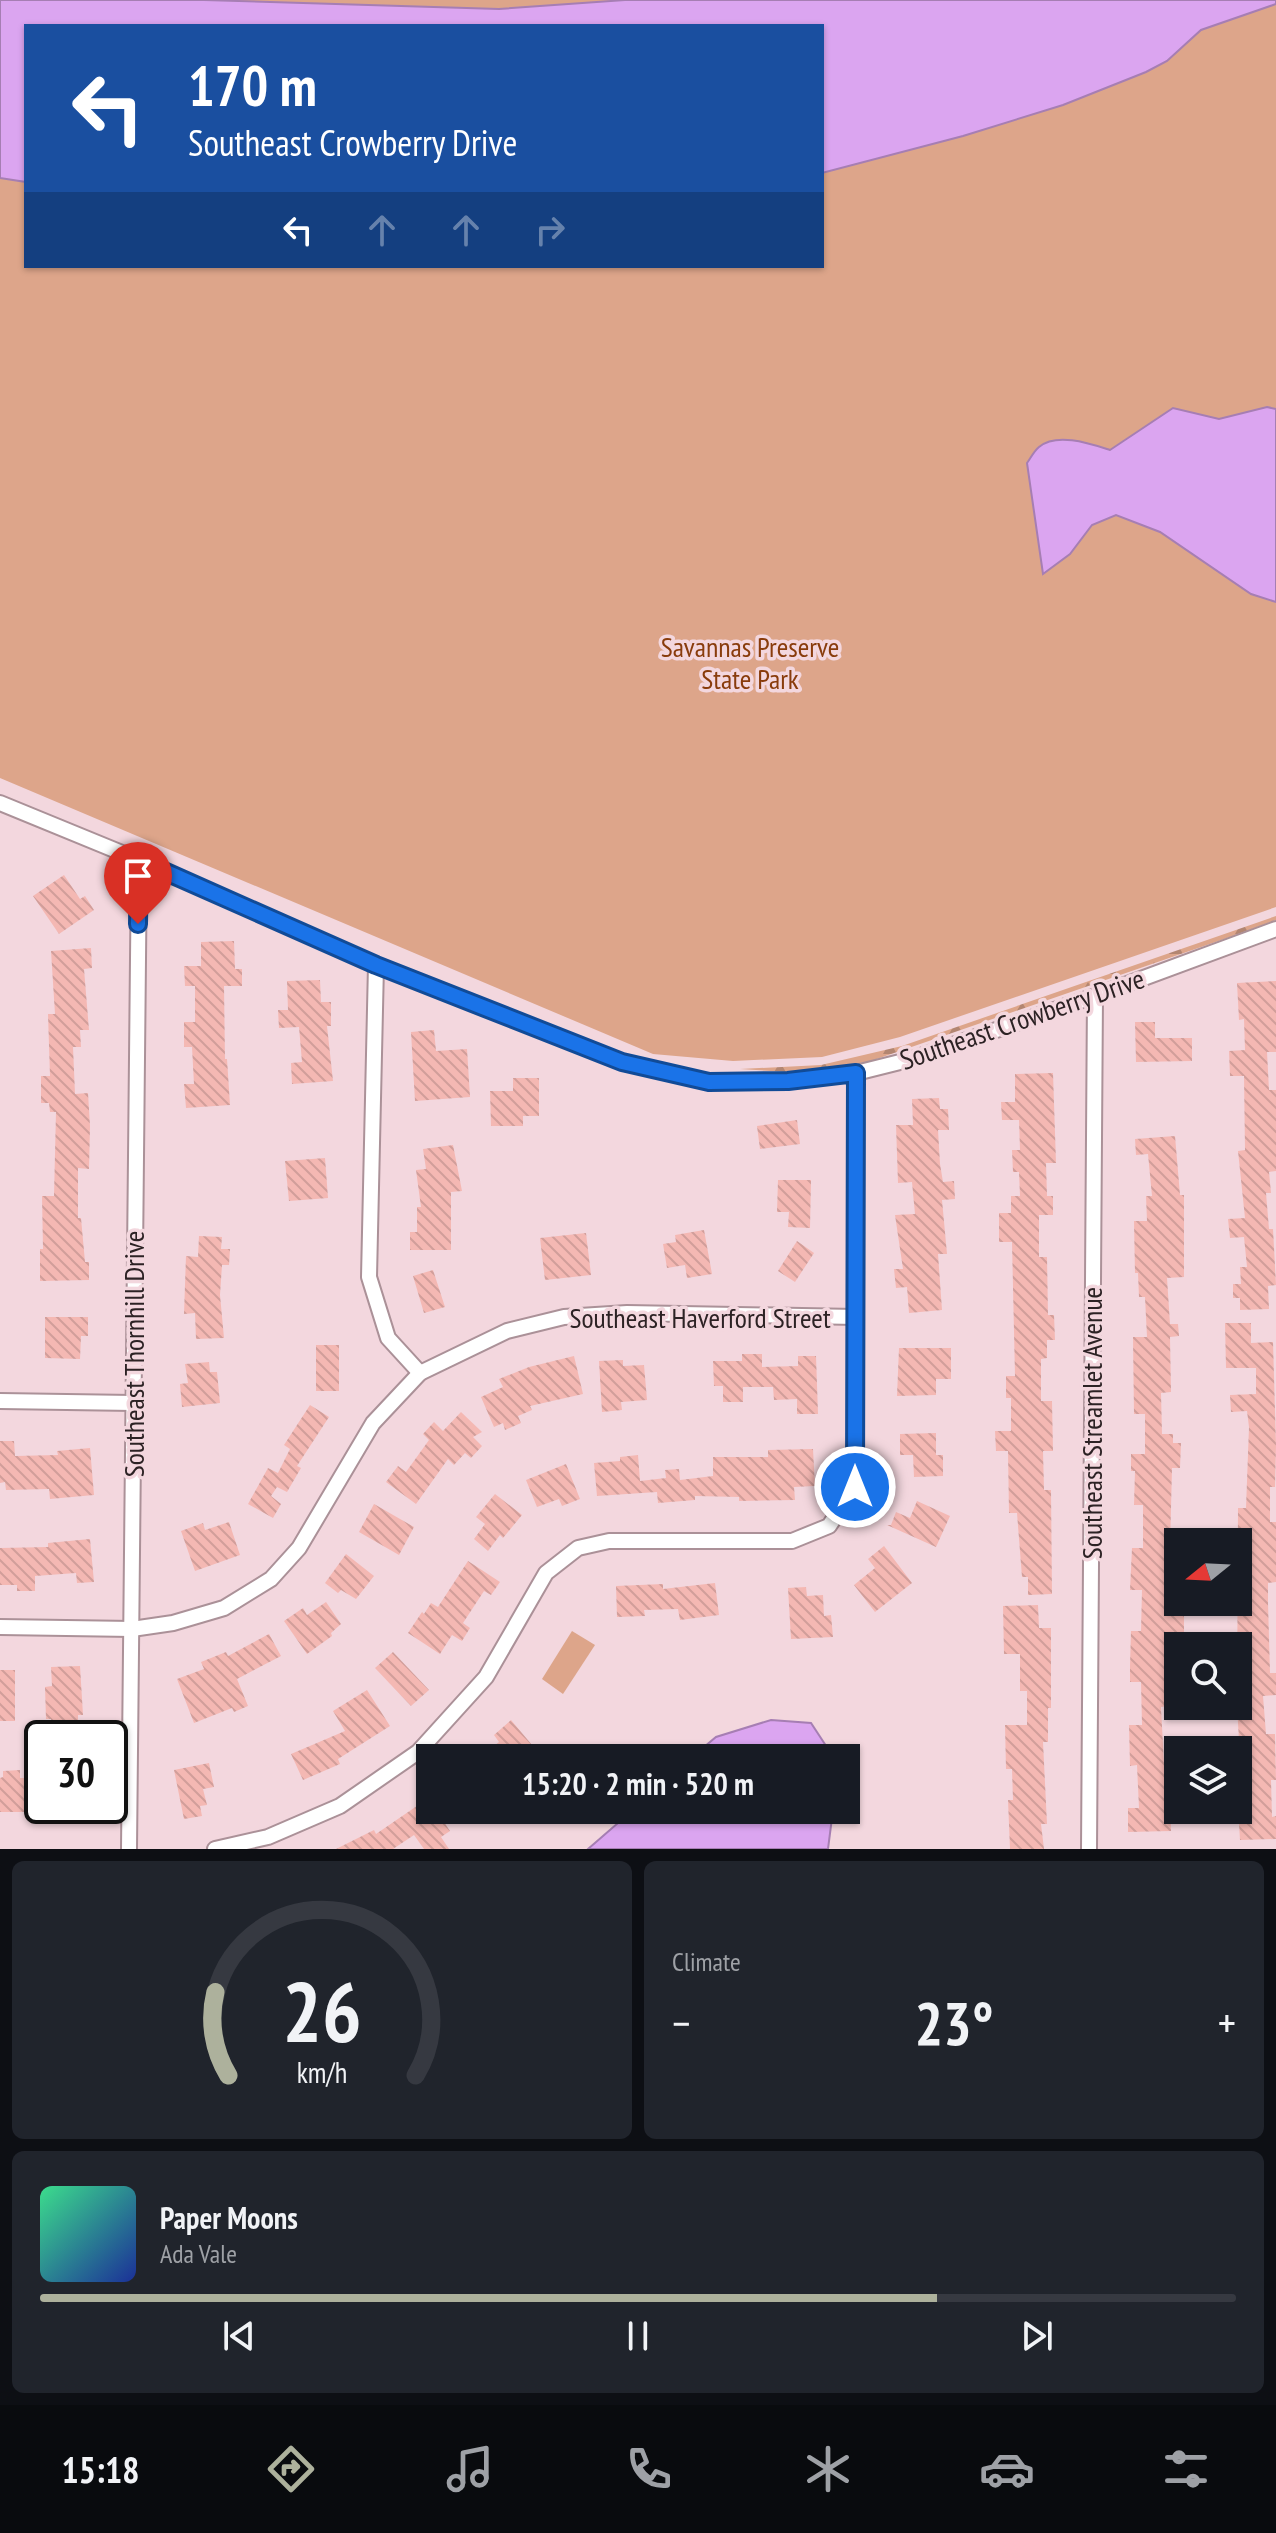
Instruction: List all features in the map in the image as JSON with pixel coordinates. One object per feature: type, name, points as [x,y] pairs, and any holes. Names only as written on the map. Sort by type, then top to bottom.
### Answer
[{"type":"street","name":"Southeast Crowberry Drive","points":[[0,803],[139,860],[376,965],[622,1062],[709,1082],[788,1081],[856,1073],[912,1059],[1276,929]]},
{"type":"street","name":"Southeast Thornhill Drive","points":[[129,1849],[139,860]]},
{"type":"street","points":[[376,965],[369,1277],[388,1338],[420,1373]]},
{"type":"street","name":"Southeast Streamlet Avenue","points":[[1089,1849],[1095,996]]},
{"type":"street","points":[[215,1849],[268,1837],[340,1806],[418,1752],[486,1677],[546,1573],[578,1548],[609,1541],[792,1541],[829,1526],[855,1487],[856,1073]]},
{"type":"street","name":"Southeast Haverford Street","points":[[0,1627],[132,1629],[173,1623],[224,1608],[271,1579],[299,1548],[373,1423],[420,1373],[507,1331],[564,1317],[627,1313],[856,1317]]},
{"type":"street","points":[[0,1401],[133,1403]]},
{"type":"green space","name":"Savannas Preserve State Park","points":[[0,0],[1276,0],[1276,907],[900,1037],[822,1057],[733,1061],[653,1054],[0,778]]},
{"type":"green space","points":[[1276,916],[1276,920],[1230,937],[868,1062],[788,1072],[740,1069],[821,1065],[902,1046]]},
{"type":"green space","points":[[572,1631],[595,1645],[563,1694],[542,1679]]},
{"type":"shaded area","points":[[0,0],[204,0],[499,9],[625,0],[1276,0],[1276,4],[1201,30],[1167,61],[1146,72],[1063,105],[963,136],[824,172],[824,24],[24,24],[24,182],[0,178]]},
{"type":"shaded area","points":[[1267,407],[1276,409],[1276,602],[1251,594],[1160,532],[1116,515],[1092,525],[1070,554],[1043,574],[1027,463],[1039,447],[1055,440],[1064,440],[1110,450],[1173,408],[1219,419]]},
{"type":"shaded area","points":[[771,1720],[811,1723],[825,1744],[708,1744],[716,1737]]},
{"type":"shaded area","points":[[617,1824],[831,1824],[828,1849],[588,1849]]},
{"type":"building","points":[[64,875],[80,899],[85,896],[94,910],[59,934],[33,896]]},
{"type":"building","points":[[234,941],[235,969],[242,969],[242,986],[224,986],[225,1059],[230,1105],[186,1108],[184,1084],[194,1084],[192,1047],[184,1047],[184,1022],[195,1022],[195,986],[185,986],[184,966],[201,966],[201,942]]},
{"type":"building","points":[[91,948],[92,968],[84,969],[89,1030],[80,1030],[81,1047],[73,1047],[75,1094],[88,1093],[89,1169],[78,1168],[78,1218],[81,1218],[85,1262],[89,1262],[89,1280],[40,1281],[42,1196],[54,1196],[56,1112],[50,1112],[49,1103],[41,1103],[41,1076],[50,1076],[48,1014],[55,1014],[51,951]]},
{"type":"building","points":[[320,980],[321,1002],[331,1002],[331,1026],[327,1026],[333,1081],[292,1084],[291,1063],[302,1062],[299,1027],[279,1028],[278,1010],[288,1010],[287,981]]},
{"type":"building","points":[[1276,981],[1276,1052],[1267,1052],[1269,1090],[1276,1090],[1276,1171],[1269,1172],[1271,1193],[1266,1193],[1269,1229],[1273,1229],[1276,1285],[1268,1286],[1269,1309],[1240,1310],[1240,1298],[1233,1298],[1233,1284],[1241,1284],[1240,1267],[1247,1267],[1244,1237],[1230,1238],[1228,1219],[1245,1218],[1238,1151],[1245,1150],[1244,1076],[1230,1076],[1229,1051],[1245,1050],[1244,1019],[1239,1020],[1237,983]]},
{"type":"building","points":[[1135,1022],[1155,1022],[1155,1038],[1192,1038],[1192,1061],[1136,1062]]},
{"type":"building","points":[[434,1030],[436,1051],[467,1049],[470,1097],[415,1101],[411,1032]]},
{"type":"building","points":[[1053,1073],[1056,1163],[1046,1163],[1047,1196],[1053,1196],[1053,1215],[1039,1215],[1039,1257],[1047,1257],[1048,1315],[1054,1315],[1055,1340],[1047,1340],[1047,1358],[1041,1359],[1041,1401],[1052,1401],[1053,1451],[1043,1451],[1044,1490],[1051,1490],[1052,1594],[1028,1595],[1028,1577],[1022,1577],[1017,1513],[1009,1513],[1008,1451],[996,1451],[995,1431],[1011,1431],[1011,1398],[1006,1398],[1006,1376],[1015,1376],[1012,1242],[999,1242],[999,1213],[1011,1213],[1011,1196],[1020,1196],[1019,1172],[1013,1172],[1012,1150],[1020,1150],[1019,1120],[1002,1120],[1001,1102],[1015,1102],[1015,1074]]},
{"type":"building","points":[[513,1078],[539,1078],[539,1116],[523,1116],[523,1126],[491,1126],[490,1091],[513,1091]]},
{"type":"building","points":[[939,1098],[940,1109],[948,1109],[949,1130],[938,1130],[940,1164],[943,1182],[954,1181],[955,1199],[942,1200],[947,1254],[938,1254],[942,1310],[909,1313],[907,1287],[896,1288],[894,1269],[903,1269],[895,1215],[915,1214],[912,1182],[898,1183],[896,1125],[913,1125],[912,1099]]},
{"type":"building","points":[[797,1120],[800,1144],[760,1149],[757,1126]]},
{"type":"building","points":[[1175,1136],[1180,1195],[1184,1195],[1184,1277],[1167,1278],[1170,1324],[1178,1324],[1179,1336],[1170,1337],[1171,1392],[1161,1393],[1162,1434],[1173,1434],[1173,1443],[1181,1443],[1180,1468],[1172,1468],[1171,1528],[1164,1528],[1164,1616],[1184,1616],[1184,1632],[1164,1632],[1164,1707],[1161,1707],[1164,1824],[1171,1824],[1171,1831],[1128,1832],[1128,1808],[1139,1808],[1137,1765],[1130,1766],[1129,1725],[1142,1725],[1141,1682],[1130,1682],[1131,1631],[1141,1631],[1142,1590],[1130,1590],[1132,1548],[1143,1548],[1143,1505],[1134,1505],[1135,1471],[1131,1471],[1131,1454],[1145,1454],[1145,1414],[1134,1414],[1133,1337],[1147,1337],[1145,1297],[1139,1297],[1138,1273],[1135,1273],[1134,1221],[1147,1221],[1146,1196],[1152,1196],[1148,1154],[1136,1155],[1135,1139]]},
{"type":"building","points":[[453,1145],[462,1191],[451,1192],[451,1250],[410,1250],[410,1232],[417,1232],[417,1207],[421,1207],[416,1170],[426,1169],[423,1149]]},
{"type":"building","points":[[325,1158],[328,1198],[289,1201],[285,1161]]},
{"type":"building","points":[[778,1180],[811,1180],[810,1228],[788,1227],[789,1212],[777,1212]]},
{"type":"building","points":[[704,1230],[712,1274],[687,1278],[685,1265],[667,1268],[663,1244],[676,1242],[675,1235]]},
{"type":"building","points":[[586,1233],[591,1275],[545,1280],[540,1238]]},
{"type":"building","points":[[199,1236],[222,1237],[221,1249],[230,1249],[229,1265],[222,1265],[220,1295],[224,1338],[196,1339],[195,1313],[184,1314],[186,1256],[198,1257]]},
{"type":"building","points":[[797,1241],[814,1253],[795,1282],[778,1271]]},
{"type":"building","points":[[433,1270],[445,1307],[424,1313],[413,1276]]},
{"type":"building","points":[[45,1317],[88,1317],[88,1336],[81,1336],[80,1359],[45,1358]]},
{"type":"building","points":[[1225,1323],[1251,1323],[1251,1343],[1273,1342],[1276,1446],[1275,1487],[1270,1487],[1270,1522],[1276,1522],[1276,1582],[1268,1583],[1268,1603],[1270,1673],[1276,1673],[1276,1695],[1263,1696],[1266,1734],[1275,1734],[1276,1780],[1271,1780],[1276,1839],[1240,1840],[1239,1824],[1252,1824],[1252,1736],[1239,1736],[1238,1720],[1252,1720],[1252,1632],[1237,1632],[1237,1616],[1252,1616],[1252,1528],[1238,1528],[1238,1508],[1246,1508],[1247,1411],[1231,1412],[1230,1395],[1256,1394],[1256,1368],[1226,1368]]},
{"type":"building","points":[[316,1345],[339,1345],[339,1391],[316,1391]]},
{"type":"building","points":[[899,1348],[951,1348],[951,1379],[936,1379],[936,1395],[897,1396]]},
{"type":"building","points":[[742,1354],[762,1354],[762,1367],[798,1366],[798,1356],[816,1356],[818,1414],[797,1414],[797,1399],[774,1400],[773,1387],[743,1387],[743,1402],[723,1402],[723,1386],[714,1386],[713,1361],[742,1361]]},
{"type":"building","points":[[574,1356],[583,1394],[530,1406],[532,1410],[518,1416],[521,1423],[505,1430],[503,1423],[494,1427],[481,1397],[503,1387],[499,1379],[529,1367]]},
{"type":"building","points":[[623,1360],[623,1366],[644,1365],[647,1400],[621,1402],[622,1410],[602,1412],[599,1361]]},
{"type":"building","points":[[209,1362],[210,1372],[217,1372],[220,1403],[182,1407],[180,1384],[188,1383],[185,1364]]},
{"type":"building","points":[[310,1405],[329,1417],[297,1466],[301,1468],[287,1492],[277,1487],[271,1496],[281,1504],[273,1518],[248,1504],[268,1468],[278,1473],[290,1449],[284,1445]]},
{"type":"building","points":[[461,1412],[482,1432],[473,1437],[482,1446],[471,1458],[465,1453],[454,1465],[448,1459],[416,1504],[386,1482],[398,1466],[406,1472],[429,1440],[423,1434],[434,1422],[443,1431]]},
{"type":"building","points":[[936,1433],[936,1455],[943,1455],[943,1476],[914,1477],[913,1455],[900,1455],[900,1434]]},
{"type":"building","points":[[0,1441],[14,1441],[15,1456],[58,1455],[57,1451],[90,1448],[94,1495],[50,1499],[49,1489],[6,1490],[5,1482],[0,1483]]},
{"type":"building","points":[[813,1449],[815,1486],[794,1487],[795,1500],[739,1501],[739,1497],[695,1496],[695,1500],[658,1503],[657,1492],[597,1496],[594,1463],[620,1461],[620,1457],[638,1455],[640,1481],[666,1478],[665,1470],[679,1469],[680,1480],[713,1476],[713,1457],[768,1457],[768,1450]]},
{"type":"building","points":[[566,1464],[580,1499],[562,1506],[559,1499],[537,1507],[526,1480]]},
{"type":"building","points":[[495,1494],[522,1515],[488,1551],[474,1539],[485,1524],[476,1517]]},
{"type":"building","points":[[917,1501],[950,1516],[936,1547],[887,1525],[891,1525],[896,1512],[910,1518]]},
{"type":"building","points":[[374,1504],[414,1527],[399,1555],[359,1532]]},
{"type":"building","points":[[229,1522],[240,1555],[195,1571],[181,1531],[203,1523],[205,1530]]},
{"type":"building","points":[[90,1539],[94,1582],[77,1583],[76,1573],[35,1576],[35,1591],[17,1591],[17,1585],[0,1585],[0,1548],[48,1547],[48,1543]]},
{"type":"building","points":[[884,1546],[912,1583],[875,1612],[854,1585],[875,1568],[868,1559]]},
{"type":"building","points":[[346,1554],[374,1576],[356,1599],[341,1590],[338,1593],[325,1583]]},
{"type":"building","points":[[468,1561],[500,1582],[491,1595],[484,1591],[463,1623],[470,1628],[462,1641],[452,1635],[440,1654],[408,1633],[431,1603],[438,1607]]},
{"type":"building","points":[[715,1583],[719,1615],[680,1620],[678,1609],[644,1610],[645,1616],[617,1617],[616,1586],[663,1584],[663,1589]]},
{"type":"building","points":[[806,1587],[807,1596],[823,1595],[824,1616],[831,1615],[833,1637],[791,1639],[788,1588]]},
{"type":"building","points":[[326,1602],[341,1624],[331,1633],[332,1636],[307,1654],[284,1621],[303,1608],[307,1615]]},
{"type":"building","points":[[1038,1605],[1039,1628],[1051,1628],[1051,1708],[1048,1708],[1048,1742],[1043,1742],[1047,1824],[1041,1824],[1044,1849],[1010,1849],[1008,1800],[1013,1800],[1012,1769],[1006,1769],[1005,1725],[1027,1725],[1027,1691],[1020,1691],[1020,1654],[1004,1654],[1003,1606]]},
{"type":"building","points":[[269,1634],[281,1656],[237,1679],[248,1706],[234,1712],[232,1708],[194,1723],[177,1679],[204,1669],[201,1662],[226,1652],[228,1656]]},
{"type":"building","points":[[393,1652],[429,1690],[411,1706],[375,1668]]},
{"type":"building","points":[[80,1666],[83,1715],[78,1715],[78,1720],[46,1719],[45,1687],[52,1686],[51,1667]]},
{"type":"building","points":[[0,1670],[15,1670],[15,1721],[0,1721]]},
{"type":"building","points":[[367,1690],[390,1726],[338,1759],[340,1764],[303,1780],[291,1754],[345,1731],[333,1711]]},
{"type":"building","points":[[511,1720],[531,1744],[497,1744],[499,1742],[494,1735]]},
{"type":"building","points":[[209,1763],[214,1787],[203,1789],[207,1805],[200,1806],[202,1816],[184,1819],[174,1770]]},
{"type":"building","points":[[20,1770],[20,1778],[24,1778],[24,1812],[0,1812],[0,1778],[3,1771]]},
{"type":"building","points":[[416,1807],[416,1824],[445,1824],[450,1831],[441,1837],[449,1849],[424,1849],[414,1835],[393,1849],[336,1849],[374,1830],[376,1834]]},
{"type":"route","points":[[138,924],[139,860],[376,965],[622,1062],[709,1082],[788,1081],[856,1073],[855,1487]]}]
